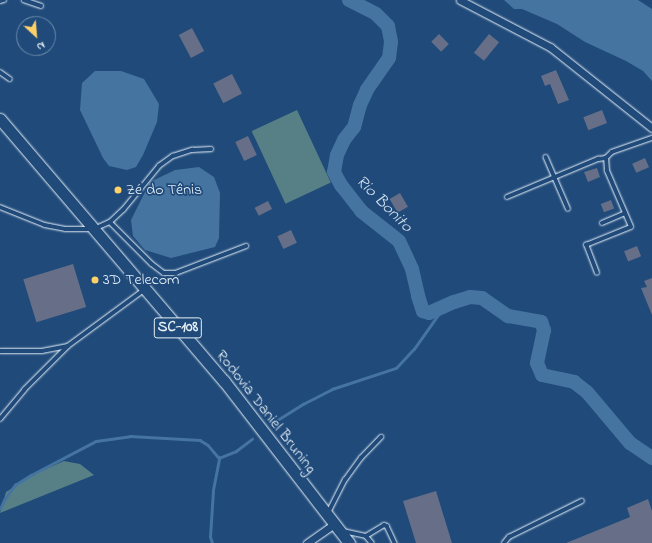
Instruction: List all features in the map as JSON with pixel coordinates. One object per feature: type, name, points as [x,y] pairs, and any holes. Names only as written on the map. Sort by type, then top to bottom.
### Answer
[{"type":"main road","name":"Rodovia Daniel Bruning","points":[[0,119],[224,382],[326,515],[350,543]]},
{"type":"street","points":[[460,0],[550,47],[652,128]]},
{"type":"street","points":[[307,543],[336,527]]},
{"type":"lane","points":[[0,1],[4,0]]},
{"type":"lane","points":[[24,0],[41,6]]},
{"type":"lane","points":[[0,72],[10,79]]},
{"type":"lane","points":[[507,196],[598,159],[606,158],[612,152],[652,138]]},
{"type":"lane","points":[[0,207],[52,226],[65,229],[94,229],[110,222],[123,210],[159,166],[173,156],[192,150],[211,149]]},
{"type":"lane","points":[[546,157],[568,208]]},
{"type":"lane","points":[[597,273],[586,245],[631,227],[608,171],[606,158]]},
{"type":"lane","points":[[602,223],[625,213]]},
{"type":"lane","points":[[110,222],[152,264],[164,273],[176,273],[246,246]]},
{"type":"lane","points":[[0,419],[24,390],[68,346],[146,289]]},
{"type":"lane","points":[[0,351],[42,351],[68,346]]},
{"type":"lane","points":[[326,515],[345,480],[361,458],[381,438]]},
{"type":"lane","points":[[504,543],[509,537],[582,501]]},
{"type":"lane","points":[[366,536],[380,526],[387,526],[395,543]]},
{"type":"lane","points":[[336,527],[366,536],[372,543]]},
{"type":"green space","points":[[297,110],[331,183],[285,204],[252,131]]},
{"type":"green space","points":[[64,461],[80,464],[94,475],[0,513],[6,492],[37,473]]},
{"type":"water","points":[[504,0],[638,0],[652,9],[652,81],[643,71],[626,61],[585,42],[557,24],[522,9],[514,9]]},
{"type":"water","points":[[95,71],[121,71],[144,79],[159,104],[157,122],[143,155],[136,167],[127,170],[109,166],[103,158],[80,110],[82,83]]},
{"type":"water","points":[[199,167],[214,177],[220,193],[219,238],[215,247],[171,258],[145,250],[133,236],[131,220],[150,182],[175,170]]},
{"type":"building","points":[[192,28],[204,51],[191,58],[179,35]]},
{"type":"building","points":[[439,34],[449,44],[441,52],[431,42]]},
{"type":"building","points":[[489,34],[499,42],[484,61],[474,53]]},
{"type":"building","points":[[556,70],[569,100],[558,104],[550,84],[545,86],[541,76]]},
{"type":"building","points":[[232,74],[242,94],[223,103],[213,84]]},
{"type":"building","points":[[602,110],[607,123],[588,130],[583,117]]},
{"type":"building","points":[[248,136],[257,155],[244,161],[235,142]]},
{"type":"building","points":[[645,158],[649,167],[636,173],[632,164]]},
{"type":"building","points":[[597,168],[600,177],[588,182],[584,172]]},
{"type":"building","points":[[400,193],[408,207],[398,213],[390,199]]},
{"type":"building","points":[[611,200],[614,208],[604,212],[601,204]]},
{"type":"building","points":[[268,201],[272,209],[259,216],[255,208]]},
{"type":"building","points":[[291,230],[297,243],[283,249],[277,236]]},
{"type":"building","points":[[637,246],[641,256],[628,261],[624,251]]},
{"type":"building","points":[[73,264],[86,307],[36,322],[23,279]]},
{"type":"building","points":[[652,278],[652,315],[641,288],[647,287],[644,281]]},
{"type":"building","points":[[436,491],[452,543],[416,543],[403,501]]},
{"type":"building","points":[[648,499],[652,511],[652,543],[566,543],[630,517],[627,508]]},
{"type":"waterway","name":"Rio Bonito","points":[[349,0],[376,14],[388,26],[391,42],[389,58],[367,90],[360,105],[354,127],[344,140],[337,155],[334,172],[341,185],[361,211],[399,241],[412,269],[423,311],[429,313],[470,297],[482,298],[508,316],[541,322],[544,330],[537,363],[542,375],[574,382],[587,392],[630,443],[652,458]]},
{"type":"waterway","points":[[271,424],[303,404],[332,389],[396,368],[414,349],[438,315],[439,308]]},
{"type":"waterway","points":[[0,509],[4,500],[15,485],[96,441],[130,436],[200,440],[208,445],[219,458]]},
{"type":"waterway","points":[[219,458],[236,451],[252,439]]},
{"type":"waterway","points":[[212,543],[210,537],[213,490],[219,458]]},
{"type":"place","name":"Zé do Tênis","points":[[118,190]]},
{"type":"place","name":"3D Telecom","points":[[95,280]]}]
